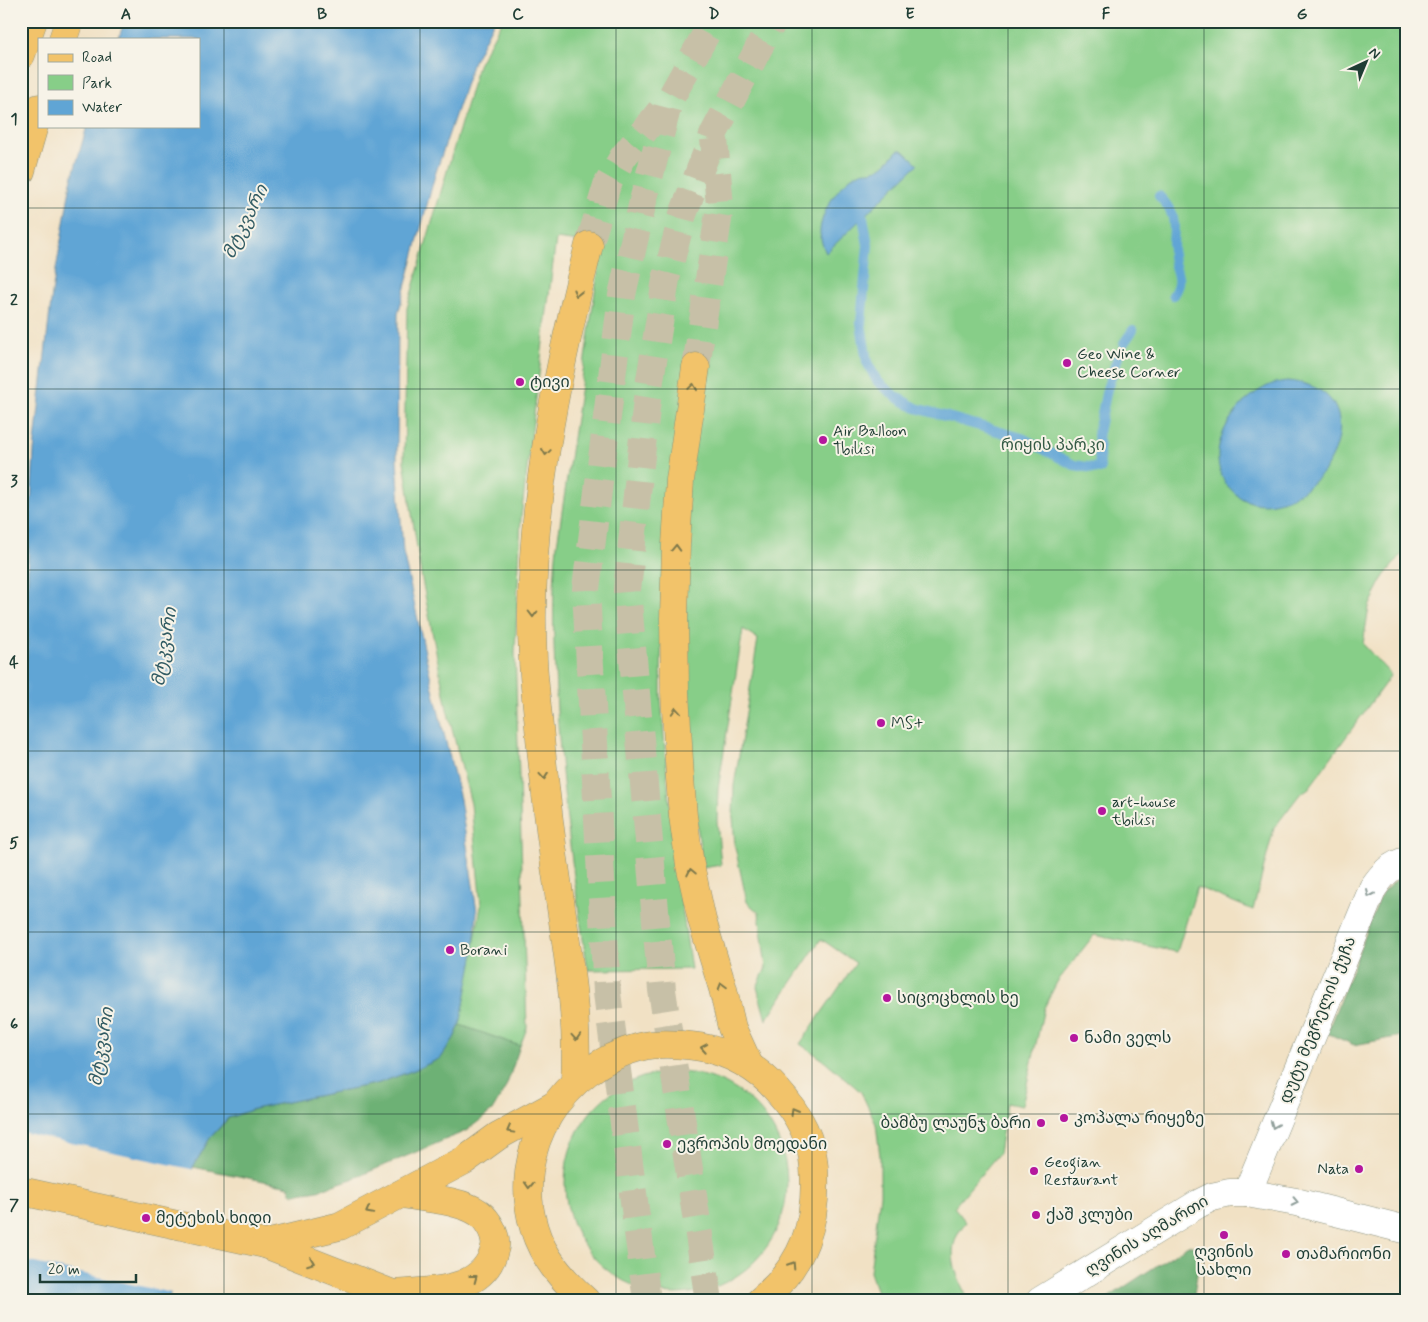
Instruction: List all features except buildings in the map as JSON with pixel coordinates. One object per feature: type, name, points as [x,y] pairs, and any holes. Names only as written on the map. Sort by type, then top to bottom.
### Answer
[{"type":"main road","points":[[21,55],[33,21]]},
{"type":"main road","points":[[63,38],[69,21]]},
{"type":"main road","points":[[21,171],[38,112]]},
{"type":"main road","points":[[575,1080],[577,1048],[573,994],[548,816],[533,659],[533,594],[537,520],[551,416],[568,327],[589,245]]},
{"type":"main road","points":[[696,367],[680,480],[676,545],[674,692],[680,778],[690,865],[702,920],[723,989],[732,1028],[749,1065]]},
{"type":"main road","points":[[586,1301],[565,1282],[546,1256],[534,1227],[529,1196],[530,1164],[538,1134],[552,1106],[575,1080],[606,1059],[641,1046],[678,1043],[715,1050],[749,1065],[770,1081],[790,1104],[805,1132],[814,1162],[816,1192],[812,1223],[800,1252],[784,1278],[760,1301]]},
{"type":"main road","points":[[265,1244],[340,1226],[465,1160],[498,1136],[552,1106]]},
{"type":"main road","points":[[21,1191],[265,1244],[404,1298],[466,1284],[480,1274],[492,1259],[496,1242],[491,1227],[480,1214],[463,1205],[401,1194]]},
{"type":"street","name":"დუტუ მეგრელის ქუჩა","points":[[1247,1193],[1372,888],[1390,868],[1407,861]]},
{"type":"street","name":"ღვინის აღმართი","points":[[1040,1301],[1198,1204],[1212,1197],[1230,1193],[1247,1193],[1296,1202],[1407,1230]]},
{"type":"green space","name":"რიყის პარკი","points":[[502,21],[1407,21],[1407,548],[1384,576],[1369,607],[1363,644],[1391,675],[1309,788],[1300,794],[1274,828],[1253,910],[1197,887],[1177,952],[1094,935],[1057,982],[1044,1008],[1022,1106],[1007,1103],[999,1153],[954,1207],[966,1222],[959,1232],[953,1251],[959,1281],[969,1301],[881,1301],[879,1298],[870,1272],[880,1195],[880,1156],[876,1124],[861,1092],[825,1061],[800,1044],[856,963],[821,939],[766,1020],[757,987],[766,968],[759,913],[747,902],[735,847],[733,817],[734,786],[758,639],[743,629],[718,789],[717,821],[721,865],[703,868],[662,575],[661,698],[673,845],[691,969],[588,970],[562,776],[554,649],[554,607],[557,545],[602,245],[556,239],[521,517],[515,652],[527,1028],[520,1046],[460,1025],[481,906],[471,804],[447,709],[421,574],[404,461],[407,308],[478,65]]},
{"type":"green space","points":[[1407,870],[1407,1035],[1354,1045],[1327,1033],[1382,893]]},
{"type":"green space","points":[[460,1025],[520,1046],[506,1087],[492,1111],[466,1131],[352,1179],[318,1190],[292,1194],[289,1186],[193,1167],[210,1138],[229,1118],[254,1109],[379,1083],[417,1069],[441,1058]]},
{"type":"green space","points":[[676,1072],[698,1074],[728,1085],[746,1097],[762,1113],[774,1131],[782,1151],[787,1183],[785,1205],[774,1235],[762,1253],[746,1269],[728,1281],[708,1289],[676,1294],[654,1292],[624,1281],[606,1269],[590,1253],[578,1235],[570,1215],[565,1183],[567,1161],[578,1131],[590,1113],[606,1097],[624,1085],[644,1077]]},
{"type":"green space","points":[[1188,1245],[1201,1248],[1193,1301],[1103,1301]]},
{"type":"water","name":"მტკვარი","points":[[125,21],[494,21],[472,65],[435,175],[398,314],[397,460],[403,552],[460,799],[477,912],[473,958],[460,1025],[441,1058],[379,1083],[254,1109],[228,1118],[210,1138],[193,1167],[181,1219],[169,1301],[21,1301],[21,710],[27,654],[28,557],[34,451],[52,293],[71,182],[86,128],[200,128],[200,38],[118,38]]},
{"type":"water","points":[[898,150],[903,150],[918,164],[826,253],[820,234],[823,217],[832,199],[852,177],[861,172],[878,169],[888,162]]},
{"type":"water","points":[[1287,381],[1313,387],[1329,398],[1338,415],[1339,434],[1334,454],[1322,472],[1306,488],[1285,500],[1266,504],[1253,503],[1239,497],[1227,485],[1220,472],[1219,445],[1231,418],[1240,407],[1265,387]]},
{"type":"pier","name":"მეტეხის ხიდი","points":[[21,1132],[195,1170],[183,1219],[172,1293],[21,1260]]},
{"type":"waterway","points":[[1159,196],[1170,211],[1174,223],[1173,260],[1178,283],[1173,295]]},
{"type":"waterway","points":[[863,217],[868,245],[861,323],[867,362],[877,381],[896,397],[916,408],[1022,438],[1074,465],[1100,469],[1098,433],[1107,389],[1118,357]]},
{"type":"waterway","points":[[1124,343],[1133,330]]},
{"type":"tunnel","points":[[647,1301],[607,993],[586,589],[622,295],[643,201],[669,101],[713,21]]},
{"type":"tunnel","points":[[709,1301],[662,990],[627,590],[647,399],[666,279],[682,217],[714,133],[773,21]]},
{"type":"tunnel","points":[[589,245],[607,185],[623,157],[663,108]]},
{"type":"tunnel","points":[[696,367],[720,206],[714,139]]},
{"type":"place","name":"Geo Wine & Cheese Corner","points":[[1067,363]]},
{"type":"place","name":"ტივი","points":[[520,382]]},
{"type":"place","name":"Air Balloon Tbilisi","points":[[823,440]]},
{"type":"place","name":"MS+","points":[[881,723]]},
{"type":"place","name":"art-house tbilisi","points":[[1102,811]]},
{"type":"place","name":"Borani","points":[[450,950]]},
{"type":"place","name":"სიცოცხლის ხე","points":[[887,998]]},
{"type":"place","name":"ნამი ველს","points":[[1074,1038]]},
{"type":"place","name":"კოპალა რიყეზე","points":[[1064,1118]]},
{"type":"place","name":"ბამბუ ლაუნჯ ბარი","points":[[1041,1123]]},
{"type":"place","name":"ევროპის მოედანი","points":[[667,1144]]},
{"type":"place","name":"Nata","points":[[1359,1169]]},
{"type":"place","name":"Geogian Restaurant","points":[[1034,1171]]},
{"type":"place","name":"ქაშ კლუბი","points":[[1036,1215]]},
{"type":"place","name":"მეტეხის ხიდი","points":[[146,1218]]},
{"type":"place","name":"ღვინის სახლი","points":[[1224,1235]]},
{"type":"place","name":"თამარიონი","points":[[1286,1254]]}]
